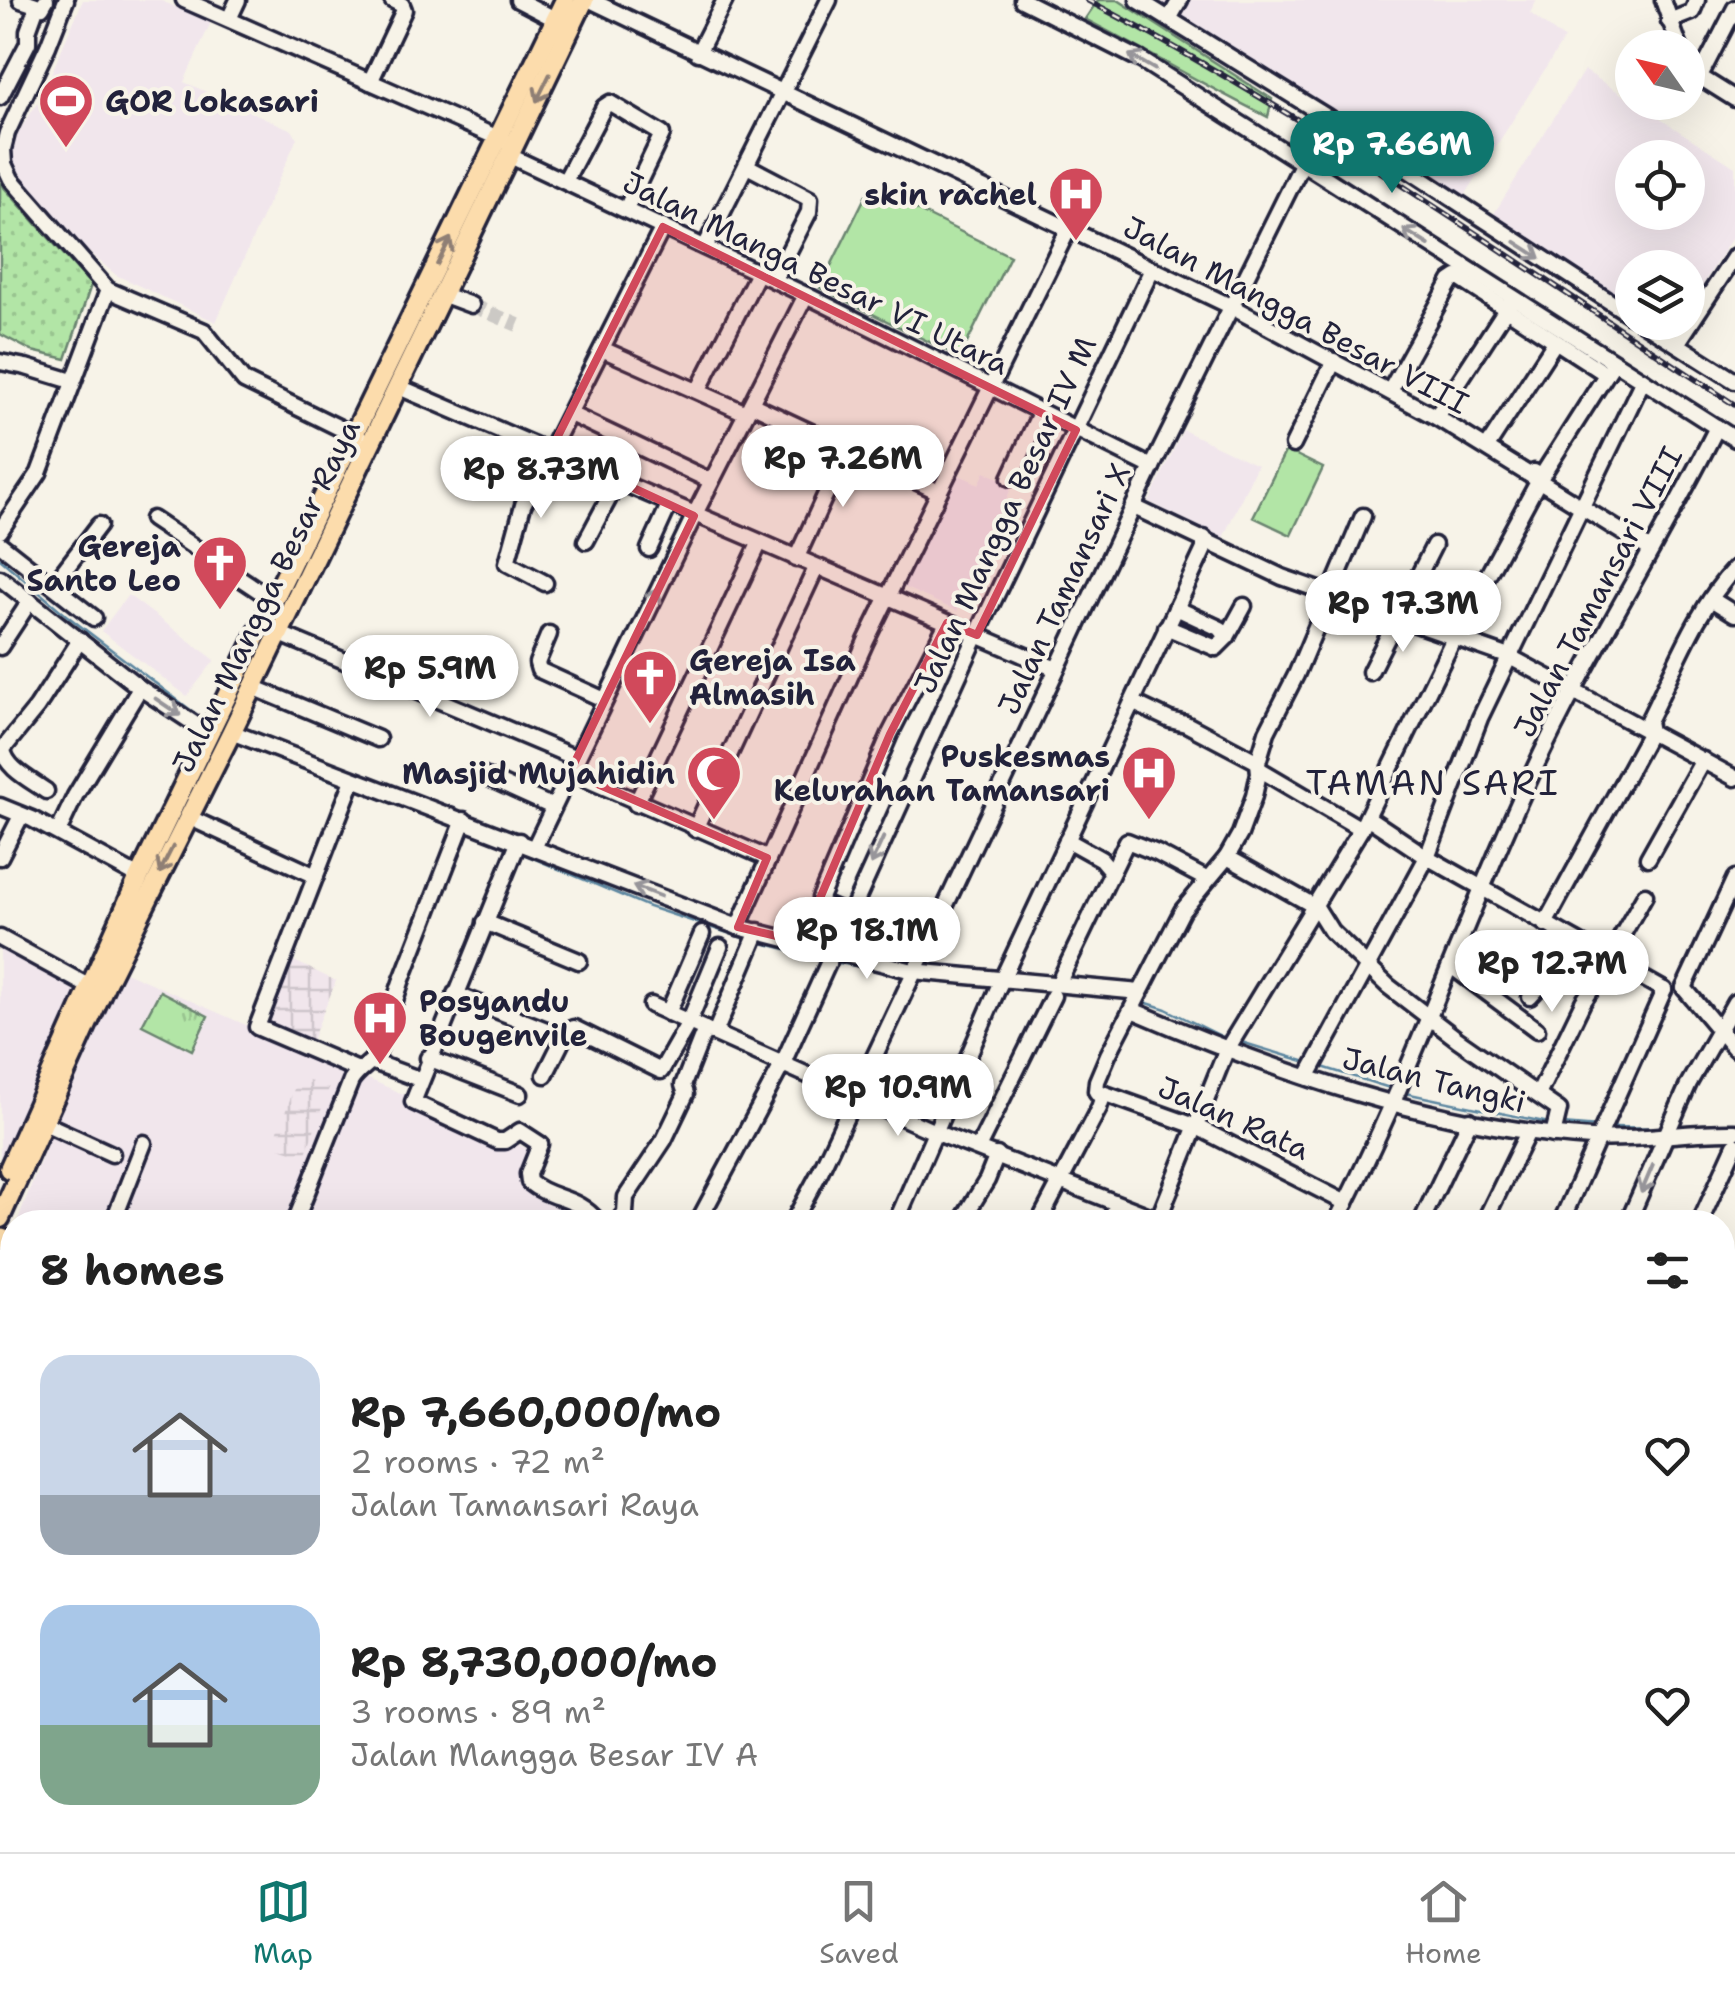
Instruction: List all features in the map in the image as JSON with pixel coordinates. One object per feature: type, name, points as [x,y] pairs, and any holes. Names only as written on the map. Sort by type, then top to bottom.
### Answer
[{"type":"main road","name":"Jalan Mangga Besar Raya","points":[[218,731],[234,671],[371,443],[444,294],[508,147],[536,53],[566,0]]},
{"type":"main road","name":"Jalan Mangga Besar Raya","points":[[2,1202],[44,1123],[88,986],[139,876],[218,731],[252,687],[278,633],[283,595],[378,374],[587,0]]},
{"type":"main road","name":"Jalan Mangga Besar Raya","points":[[2,1202],[169,822]]},
{"type":"street","points":[[0,97],[30,40],[28,31],[42,3],[21,0]]},
{"type":"street","points":[[66,0],[7,133],[2,149],[10,178],[108,290],[204,331],[244,381],[371,443]]},
{"type":"street","points":[[166,0],[194,11],[208,10]]},
{"type":"street","points":[[184,0],[208,10]]},
{"type":"street","points":[[228,19],[238,0]]},
{"type":"street","points":[[370,82],[404,10],[392,0]]},
{"type":"street","points":[[518,0],[549,16]]},
{"type":"street","name":"Jalan Mangga Besar VIII","points":[[587,0],[1152,268],[1391,389],[1651,550]]},
{"type":"street","points":[[698,53],[725,0]]},
{"type":"street","points":[[706,248],[829,0]]},
{"type":"street","points":[[1022,0],[1141,60],[1610,368]]},
{"type":"street","points":[[1138,0],[1327,116],[1615,305]]},
{"type":"street","points":[[1169,19],[1180,0]]},
{"type":"street","points":[[1663,0],[1673,30]]},
{"type":"street","points":[[1669,20],[1692,12],[1697,0]]},
{"type":"street","points":[[1705,54],[1735,8]]},
{"type":"street","name":"Jalan Manga Besar VI Utara","points":[[208,10],[508,147],[566,181],[1152,467]]},
{"type":"street","points":[[1705,79],[1735,99]]},
{"type":"street","points":[[566,181],[604,107],[610,103],[662,134],[626,209]]},
{"type":"street","name":"Jalan Tamansari X","points":[[799,1210],[1152,467],[1302,164]]},
{"type":"street","points":[[747,166],[805,194],[811,203],[774,280]]},
{"type":"street","points":[[544,583],[512,568],[506,561],[523,505],[605,350],[663,227]]},
{"type":"street","points":[[738,926],[868,638],[1069,228]]},
{"type":"street","points":[[1677,344],[1735,256]]},
{"type":"street","name":"Jalan Mangga Besar IV M","points":[[704,1210],[782,1064],[976,636],[1152,268]]},
{"type":"street","points":[[698,391],[758,273]]},
{"type":"street","points":[[1391,389],[1451,281],[1462,278],[1510,303],[1555,342],[1642,380],[1735,439]]},
{"type":"street","points":[[0,530],[39,473],[108,290]]},
{"type":"street","points":[[444,294],[471,305]]},
{"type":"street","points":[[534,848],[711,481],[806,295]]},
{"type":"street","points":[[1437,415],[1510,303]]},
{"type":"street","points":[[1671,340],[1735,381]]},
{"type":"street","points":[[1488,446],[1555,342]]},
{"type":"street","points":[[605,350],[698,391],[848,448],[940,492]]},
{"type":"street","points":[[1292,445],[1334,361]]},
{"type":"street","points":[[0,362],[26,366],[72,382]]},
{"type":"street","points":[[1166,1210],[1195,1126],[1232,1042],[1364,823],[1455,636],[1540,478],[1610,368]]},
{"type":"street","points":[[1312,1069],[1427,857],[1472,738],[1642,380]]},
{"type":"street","points":[[398,387],[1056,669]]},
{"type":"street","points":[[1010,478],[1040,413]]},
{"type":"street","points":[[570,414],[711,481]]},
{"type":"street","name":"Jalan Tamansari VIII","points":[[1342,1210],[1397,1096],[1528,781],[1571,690],[1717,428]]},
{"type":"street","points":[[796,559],[848,448]]},
{"type":"street","points":[[586,541],[618,482]]},
{"type":"street","points":[[649,549],[669,505]]},
{"type":"street","points":[[1134,506],[1282,578],[1510,658],[1734,776]]},
{"type":"street","points":[[1044,1210],[1099,1108],[1102,1099],[1096,1091],[1108,1055],[1182,911],[1226,857],[1244,822],[1267,732],[1332,594],[1362,516]]},
{"type":"street","points":[[152,519],[283,595]]},
{"type":"street","points":[[53,585],[98,525]]},
{"type":"street","points":[[902,1210],[1001,982],[1204,549],[1204,538]]},
{"type":"street","points":[[0,544],[94,618]]},
{"type":"street","points":[[636,804],[759,544]]},
{"type":"street","points":[[1370,672],[1434,545]]},
{"type":"street","points":[[695,830],[816,568]]},
{"type":"street","points":[[1546,924],[1650,732],[1648,721],[1712,599],[1735,568]]},
{"type":"street","name":"Jalan Tangki","points":[[0,578],[140,688],[218,731],[350,788],[516,849],[534,848],[738,926],[756,938],[911,975],[1001,982],[1136,1001],[1232,1042],[1312,1069],[1470,1120],[1528,1132],[1735,1132]]},
{"type":"street","points":[[1712,599],[1735,614]]},
{"type":"street","points":[[0,646],[30,601]]},
{"type":"street","points":[[1166,627],[1216,648],[1244,606]]},
{"type":"street","points":[[1176,608],[1221,629],[1227,636]]},
{"type":"street","points":[[848,915],[822,904],[820,898],[890,734],[947,623]]},
{"type":"street","points":[[278,633],[576,758]]},
{"type":"street","points":[[549,634],[537,663],[539,670],[605,700]]},
{"type":"street","points":[[46,791],[12,766],[4,758],[3,749],[37,707],[80,640]]},
{"type":"street","points":[[252,687],[378,739]]},
{"type":"street","points":[[58,832],[75,796],[140,688]]},
{"type":"street","points":[[1132,702],[1186,724],[1664,990],[1684,988]]},
{"type":"street","points":[[1648,858],[1703,760]]},
{"type":"street","points":[[570,772],[695,830],[767,858]]},
{"type":"street","points":[[482,775],[554,806]]},
{"type":"street","points":[[350,788],[257,1026],[358,1070]]},
{"type":"street","points":[[0,806],[139,876]]},
{"type":"street","points":[[0,857],[21,816]]},
{"type":"street","points":[[169,822],[316,876]]},
{"type":"street","points":[[300,1210],[358,1070],[373,1062],[462,828]]},
{"type":"street","points":[[1068,840],[1101,859],[1111,872]]},
{"type":"street","points":[[978,1148],[1130,840],[1206,879]]},
{"type":"street","points":[[516,849],[412,1102],[498,1141],[520,1132],[528,1134],[540,1144],[528,1174],[529,1182],[588,1210]]},
{"type":"street","points":[[1226,857],[1316,908],[1331,931],[1429,1018],[1559,1110],[1554,1129]]},
{"type":"street","points":[[1684,988],[1735,878]]},
{"type":"street","points":[[1538,1095],[1583,1002],[1612,960],[1645,895]]},
{"type":"street","points":[[485,922],[580,961]]},
{"type":"street","points":[[668,1012],[702,934]]},
{"type":"street","points":[[0,938],[88,986]]},
{"type":"street","points":[[625,1210],[626,1197],[664,1140],[686,1094],[684,1085],[756,938]]},
{"type":"street","points":[[1530,996],[1566,958],[1576,941]]},
{"type":"street","points":[[545,1075],[569,1030],[578,1028],[658,1071],[664,1067],[690,1022],[720,946]]},
{"type":"street","points":[[1451,966],[1537,1030]]},
{"type":"street","points":[[1684,988],[1735,1049]]},
{"type":"street","points":[[1566,1210],[1664,990]]},
{"type":"street","points":[[455,994],[564,1038]]},
{"type":"street","points":[[1633,1210],[1669,1130],[1735,1002]]},
{"type":"street","points":[[652,1005],[938,1133],[1132,1210]]},
{"type":"street","points":[[428,1058],[520,1094]]},
{"type":"street","points":[[373,1062],[419,1080]]},
{"type":"street","name":"Jalan Rata","points":[[1096,1091],[1195,1126],[1346,1203]]},
{"type":"street","points":[[1427,1210],[1470,1120]]},
{"type":"street","points":[[44,1123],[112,1154]]},
{"type":"street","points":[[1490,1210],[1528,1132]]},
{"type":"street","points":[[118,1210],[144,1143]]},
{"type":"street","points":[[1706,1210],[1735,1146]]},
{"type":"street","points":[[968,1210],[997,1155]]},
{"type":"street","points":[[1115,1210],[1118,1205]]},
{"type":"highlighted area","points":[[663,227],[1076,430],[977,635],[947,623],[890,734],[818,903],[848,915],[832,949],[738,927],[767,858],[570,772],[694,516],[551,450]]},
{"type":"shaded area","points":[[83,0],[159,0],[211,22],[184,82],[292,130],[297,138],[216,322],[116,275],[78,243],[11,170],[9,147],[41,97]]},
{"type":"shaded area","points":[[1164,0],[1537,0],[1530,13],[1564,39],[1459,205],[1160,7]]},
{"type":"shaded area","points":[[1584,70],[1615,90],[1615,120],[1662,120],[1693,140],[1615,140],[1615,230],[1705,230],[1705,148],[1735,167],[1735,233],[1705,281],[1705,250],[1615,250],[1615,310],[1485,228]]},
{"type":"shaded area","points":[[1183,430],[1257,465],[1223,538],[1149,502]]},
{"type":"shaded area","points":[[950,471],[979,484],[985,472],[1013,484],[957,611],[899,585]]},
{"type":"shaded area","points":[[128,595],[215,660],[187,696],[101,631]]},
{"type":"shaded area","points":[[0,940],[95,993],[78,1045],[0,1174]]},
{"type":"shaded area","points":[[292,960],[336,981],[310,1045],[263,1027]]},
{"type":"shaded area","points":[[123,971],[544,1156],[535,1181],[568,1195],[561,1210],[22,1210]]},
{"type":"shaded area","points":[[299,1076],[329,1088],[305,1156],[272,1146]]},
{"type":"green space","points":[[1098,0],[1118,0],[1272,99],[1268,117],[1085,19]]},
{"type":"green space","points":[[0,183],[91,285],[66,359],[32,351],[0,334]]},
{"type":"green space","points":[[870,187],[1010,256],[960,357],[820,288]]},
{"type":"green space","points":[[1286,450],[1323,468],[1291,535],[1253,517]]},
{"type":"green space","points":[[160,991],[208,1016],[192,1050],[142,1025]]},
{"type":"waterway","points":[[0,559],[66,615],[205,721]]},
{"type":"waterway","points":[[237,743],[345,786]]},
{"type":"waterway","points":[[358,790],[453,827]]},
{"type":"waterway","points":[[465,831],[509,848]]},
{"type":"waterway","points":[[521,853],[649,907],[743,938]]},
{"type":"waterway","points":[[762,943],[822,958]]},
{"type":"waterway","points":[[834,962],[900,974]]},
{"type":"waterway","points":[[1007,987],[1049,992]]},
{"type":"waterway","points":[[1057,992],[1094,995]]},
{"type":"waterway","points":[[1141,1001],[1225,1038]]},
{"type":"waterway","points":[[1238,1041],[1307,1062]]},
{"type":"waterway","points":[[1319,1066],[1393,1089]]},
{"type":"waterway","points":[[1405,1093],[1549,1123]]},
{"type":"waterway","points":[[1562,1124],[1599,1127]]},
{"type":"waterway","points":[[1612,1127],[1664,1128]]},
{"type":"tunnel","points":[[471,305],[518,325]]},
{"type":"railway","points":[[1087,0],[1335,143],[1735,405]]},
{"type":"place","name":"GOR Lokasari","points":[[66,150]]},
{"type":"place","name":"skin rachel","points":[[1076,243]]},
{"type":"place","name":"Gereja Santo Leo","points":[[220,612]]},
{"type":"place","name":"Gereja Isa Almasih","points":[[650,726]]},
{"type":"place","name":"Masjid Mujahidin","points":[[714,822]]},
{"type":"place","name":"Puskesmas Kelurahan Tamansari","points":[[1149,822]]},
{"type":"place","name":"Posyandu Bougenvile","points":[[380,1067]]},
{"type":"district","name":"TAMAN SARI","points":[[1433,782]]}]
